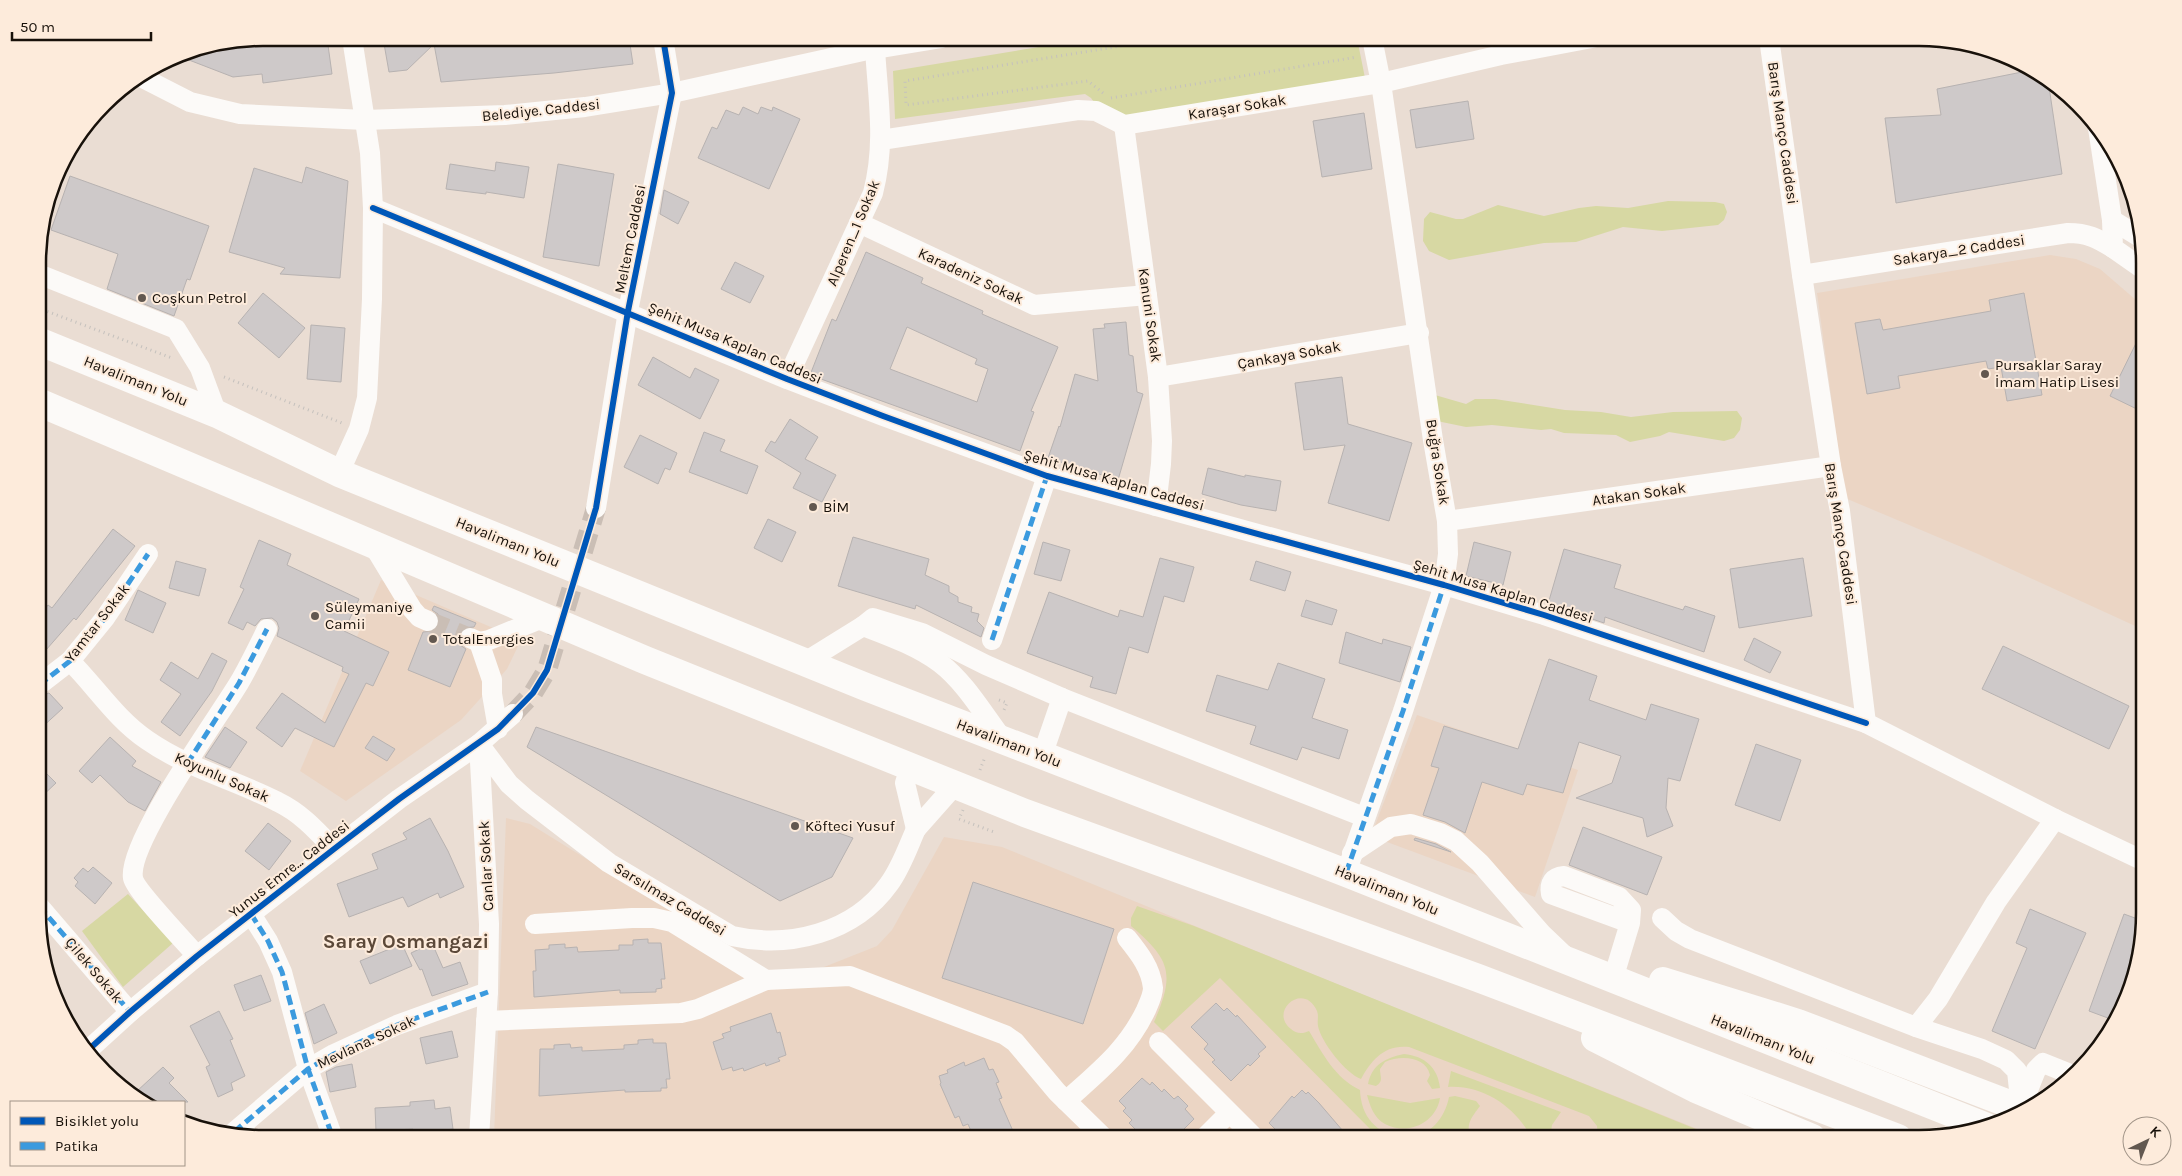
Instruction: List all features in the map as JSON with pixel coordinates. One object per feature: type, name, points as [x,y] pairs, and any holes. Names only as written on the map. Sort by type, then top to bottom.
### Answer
[{"type":"highway","name":"Havalimanı Yolu","points":[[46,344],[216,414],[339,473],[804,662],[997,745],[1042,756],[1349,863],[1526,945],[1975,1122]]},
{"type":"highway","points":[[46,405],[372,542],[645,660],[910,768],[967,787],[1025,813],[1478,978],[1877,1130]]},
{"type":"highway","points":[[1526,945],[1656,979],[1798,1023],[2015,1107]]},
{"type":"highway","points":[[1478,978],[1696,1090],[1793,1130]]},
{"type":"street","points":[[339,473],[359,429],[367,398],[372,299],[373,208],[370,153],[353,46]]},
{"type":"street","points":[[664,46],[672,93]]},
{"type":"street","name":"Belediye. Caddesi","points":[[152,77],[190,102],[240,114],[365,120],[505,115],[585,107],[672,93],[866,46]]},
{"type":"street","name":"Alperen_1 Sokak","points":[[787,379],[873,193],[878,172],[881,140],[866,46]]},
{"type":"street","name":"Buğra Sokak","points":[[1349,863],[1403,711],[1444,585],[1448,554],[1447,521],[1433,440],[1419,333],[1381,83],[1366,46]]},
{"type":"street","name":"Karaşar Sokak","points":[[1124,125],[1381,83],[1501,55],[1549,46]]},
{"type":"street","name":"Barış Manço Caddesi","points":[[1770,46],[1802,275],[1831,466],[1840,511],[1866,723]]},
{"type":"street","name":"Meltem Caddesi","points":[[596,508],[628,311],[672,93]]},
{"type":"street","points":[[881,140],[1078,110],[1096,111],[1124,125]]},
{"type":"street","name":"Kanuni Sokak","points":[[1124,125],[1158,377],[1162,441],[1156,506]]},
{"type":"street","points":[[2101,145],[2112,220],[2112,248]]},
{"type":"street","name":"Şehit Musa Kaplan Caddesi","points":[[373,208],[628,311],[787,379],[1047,476],[1444,585],[1544,615],[1866,723]]},
{"type":"street","points":[[2112,220],[2134,233]]},
{"type":"street","name":"Karadeniz Sokak","points":[[859,223],[1034,305],[1147,295]]},
{"type":"street","name":"Sakarya_2 Caddesi","points":[[1802,275],[2068,233],[2082,233],[2095,237],[2136,263]]},
{"type":"street","points":[[46,277],[176,329],[200,368],[216,414]]},
{"type":"street","name":"Çankaya Sokak","points":[[1158,377],[1419,333]]},
{"type":"street","name":"Atakan Sokak","points":[[1447,521],[1831,466]]},
{"type":"street","points":[[992,640],[1047,476]]},
{"type":"street","points":[[372,542],[412,608],[419,617],[428,621]]},
{"type":"street","name":"Yamtar Sokak","points":[[46,680],[70,661],[105,618],[148,554]]},
{"type":"street","points":[[498,729],[492,694],[492,680],[475,640],[489,640],[545,617]]},
{"type":"street","points":[[804,662],[873,618],[922,633],[986,665],[1062,698],[1364,817]]},
{"type":"street","points":[[863,626],[923,653],[944,666],[966,690],[997,745]]},
{"type":"street","points":[[197,956],[134,884],[132,867],[152,822],[239,683],[267,629]]},
{"type":"street","name":"Koyunlu Sokak","points":[[70,661],[122,720],[147,740],[187,764],[279,802],[309,822],[334,849]]},
{"type":"street","points":[[1042,756],[1062,698]]},
{"type":"street","name":"Yunus Emre... Caddesi","points":[[96,1051],[130,1012],[197,956],[399,799],[479,744],[513,714]]},
{"type":"street","points":[[1866,723],[2055,819],[2136,857]]},
{"type":"street","name":"Sarsılmaz Caddesi","points":[[479,744],[515,789],[609,863],[732,936],[754,941],[777,942],[808,936],[828,930],[864,912],[891,882],[916,829],[967,787]]},
{"type":"street","name":"Canlar Sokak","points":[[479,744],[488,906],[488,992],[479,1130]]},
{"type":"street","points":[[910,768],[904,783],[916,829]]},
{"type":"street","points":[[1916,1028],[1938,999],[1996,902],[2055,819]]},
{"type":"street","points":[[1349,863],[1391,827],[1410,824],[1440,833],[1456,841],[1480,863],[1542,934],[1565,956]]},
{"type":"street","name":"Çilek Sokak","points":[[46,914],[130,1012]]},
{"type":"street","points":[[251,914],[268,941],[282,972],[308,1069],[330,1130]]},
{"type":"street","points":[[535,924],[632,918],[672,922],[766,980]]},
{"type":"street","points":[[1662,918],[1676,932],[1690,939],[1916,1028],[1968,1044],[2006,1060],[2017,1071],[2022,1104]]},
{"type":"street","points":[[1616,969],[1630,923]]},
{"type":"street","points":[[1066,1101],[1105,1066],[1132,1036],[1151,999],[1153,990],[1147,967],[1127,938]]},
{"type":"street","points":[[486,1021],[681,1013],[698,1009],[766,980],[850,976],[1005,1035],[1015,1042],[1066,1101],[1096,1130]]},
{"type":"street","name":"Mevlana. Sokak","points":[[238,1128],[308,1069],[397,1025],[488,992]]},
{"type":"street","points":[[1159,1042],[1247,1130]]},
{"type":"street","points":[[2026,1102],[2036,1070],[2043,1064],[2066,1072]]},
{"type":"street","points":[[1212,1130],[1229,1113]]},
{"type":"path","points":[[1121,46],[905,81],[906,105],[1088,81],[1100,89],[1106,98],[1358,57],[1362,46]]},
{"type":"path","points":[[46,311],[359,429]]},
{"type":"path","points":[[1004,712],[1007,703]]},
{"type":"path","points":[[994,832],[959,819],[967,787],[997,745]]},
{"type":"shaded area","name":"Pursaklar Saray İmam Hatip Lisesi","points":[[2050,255],[2076,259],[2100,269],[2136,300],[2136,626],[1978,554],[1845,498],[1817,293]]},
{"type":"shaded area","points":[[381,580],[521,640],[507,669],[461,720],[346,801],[300,771]]},
{"type":"shaded area","points":[[1417,715],[1578,770],[1535,897],[1371,836]]},
{"type":"shaded area","points":[[506,818],[530,824],[761,967],[773,972],[819,969],[877,946],[892,930],[944,837],[1002,847],[1700,1130],[494,1130]]},
{"type":"green space","points":[[1045,46],[1359,46],[1368,93],[1108,122],[1091,98],[1085,94],[895,119],[893,71]]},
{"type":"green space","points":[[1668,201],[1715,202],[1724,204],[1727,212],[1724,220],[1718,225],[1662,231],[1623,227],[1576,242],[1544,243],[1449,260],[1429,251],[1423,241],[1424,219],[1430,212],[1463,219],[1498,205],[1544,216],[1579,208],[1596,206],[1628,208]]},
{"type":"green space","points":[[1435,395],[1466,404],[1475,399],[1495,399],[1565,410],[1601,412],[1631,417],[1673,412],[1737,411],[1742,418],[1740,430],[1734,438],[1724,441],[1669,432],[1660,436],[1630,442],[1616,435],[1564,433],[1551,429],[1541,430],[1492,425],[1466,427],[1432,420]]},
{"type":"green space","points":[[128,894],[173,943],[123,987],[82,931]]},
{"type":"green space","points":[[1137,906],[1194,926],[1698,1130],[1597,1130],[1597,1126],[1589,1116],[1409,1047],[1393,1048],[1380,1055],[1369,1066],[1361,1079],[1348,1071],[1329,1048],[1320,1033],[1318,1013],[1311,1002],[1297,999],[1290,1002],[1284,1014],[1285,1022],[1297,1033],[1309,1031],[1325,1057],[1343,1079],[1360,1090],[1363,1108],[1367,1116],[1382,1130],[1371,1130],[1220,978],[1163,1031],[1154,1022],[1165,992],[1165,969],[1154,949],[1131,926],[1131,918]]},
{"type":"green space","points":[[1404,1054],[1418,1057],[1429,1064],[1439,1081],[1440,1088],[1432,1089],[1427,1081],[1430,1075],[1428,1069],[1423,1064],[1405,1058],[1385,1062],[1380,1069],[1380,1082],[1376,1086],[1368,1084],[1376,1067],[1386,1060]]},
{"type":"green space","points":[[1451,1071],[1561,1112],[1552,1125],[1551,1130],[1527,1130],[1507,1108],[1486,1094],[1461,1087],[1448,1087]]},
{"type":"green space","points":[[1367,1095],[1410,1103],[1440,1098],[1433,1114],[1427,1120],[1420,1125],[1403,1129],[1385,1124],[1378,1118],[1371,1107]]},
{"type":"green space","points":[[1455,1096],[1476,1101],[1480,1106],[1472,1117],[1469,1130],[1430,1130],[1440,1119],[1449,1097]]},
{"type":"building","points":[[328,46],[332,74],[263,83],[262,74],[233,77],[188,60],[235,48]]},
{"type":"building","points":[[384,46],[432,46],[407,70],[389,72]]},
{"type":"building","points":[[434,46],[630,46],[633,64],[554,73],[441,82]]},
{"type":"building","points":[[2021,72],[2049,90],[2062,174],[1896,203],[1885,118],[1941,115],[1937,89]]},
{"type":"building","points":[[1468,101],[1474,139],[1416,148],[1410,110]]},
{"type":"building","points":[[743,107],[758,114],[761,107],[772,111],[773,107],[800,119],[769,189],[698,158],[712,127],[717,129],[726,110],[739,115]]},
{"type":"building","points":[[1364,113],[1372,169],[1322,177],[1313,121]]},
{"type":"building","points":[[496,162],[529,167],[524,198],[486,192],[486,194],[446,189],[450,164],[495,171]]},
{"type":"building","points":[[558,164],[614,174],[599,266],[543,257]]},
{"type":"building","points":[[306,167],[348,181],[340,278],[280,274],[285,268],[229,252],[254,168],[302,183]]},
{"type":"building","points":[[70,176],[209,226],[190,280],[187,279],[174,316],[107,289],[118,254],[51,230]]},
{"type":"building","points":[[664,190],[689,202],[678,224],[660,214]]},
{"type":"building","points":[[866,252],[923,278],[921,283],[983,311],[982,314],[1058,347],[1031,411],[1034,412],[1020,451],[810,375],[832,319],[836,321]],"holes":[[[907,327],[977,359],[975,364],[988,369],[977,402],[890,369]]]},
{"type":"building","points":[[735,262],[764,276],[750,303],[721,289]]},
{"type":"building","points":[[263,293],[305,328],[279,358],[238,323]]},
{"type":"building","points":[[2024,293],[2042,395],[2007,401],[2001,367],[1988,369],[1986,361],[1898,376],[1900,388],[1867,394],[1855,323],[1880,319],[1883,330],[1991,311],[1989,300]]},
{"type":"building","points":[[1126,322],[1129,355],[1133,356],[1137,392],[1143,394],[1118,480],[1048,458],[1060,427],[1075,374],[1098,381],[1093,329],[1105,328],[1104,324]]},
{"type":"building","points":[[311,325],[345,328],[341,382],[307,379]]},
{"type":"building","points":[[2136,343],[2136,409],[2110,396]]},
{"type":"building","points":[[653,357],[690,378],[695,368],[719,380],[700,419],[638,385]]},
{"type":"building","points":[[1342,377],[1348,424],[1412,443],[1389,521],[1328,503],[1345,445],[1304,450],[1295,383]]},
{"type":"building","points":[[790,419],[818,437],[805,459],[836,475],[822,502],[793,488],[801,473],[765,451],[771,441],[775,443]]},
{"type":"building","points":[[704,432],[725,440],[720,451],[758,466],[747,494],[689,472]]},
{"type":"building","points":[[640,435],[677,453],[670,470],[665,468],[658,484],[624,467]]},
{"type":"building","points":[[1208,468],[1245,477],[1245,475],[1281,481],[1276,511],[1241,505],[1202,494]]},
{"type":"building","points":[[768,519],[796,532],[782,562],[754,548]]},
{"type":"building","points":[[113,529],[135,546],[76,620],[74,618],[46,650],[46,608],[48,605],[52,608]]},
{"type":"building","points":[[853,537],[929,559],[925,575],[949,586],[949,592],[958,597],[958,602],[972,607],[971,612],[979,614],[977,621],[984,628],[981,637],[916,605],[915,609],[838,586]]},
{"type":"building","points":[[259,540],[291,554],[287,565],[359,599],[344,631],[389,652],[373,686],[366,683],[334,747],[295,728],[282,747],[256,728],[282,693],[325,723],[349,674],[342,671],[343,667],[277,636],[279,628],[277,622],[272,618],[261,619],[255,626],[247,622],[243,630],[228,623],[244,589],[240,587]]},
{"type":"building","points":[[1043,542],[1070,550],[1061,581],[1034,574]]},
{"type":"building","points":[[1474,542],[1511,552],[1503,585],[1466,576]]},
{"type":"building","points":[[1564,549],[1621,565],[1614,588],[1683,610],[1685,606],[1715,616],[1704,652],[1605,617],[1604,623],[1548,604]]},
{"type":"building","points":[[1160,558],[1194,567],[1184,602],[1164,596],[1148,653],[1129,647],[1116,694],[1090,687],[1093,677],[1027,653],[1049,592],[1118,617],[1120,610],[1143,617]]},
{"type":"building","points":[[1803,558],[1812,616],[1739,628],[1730,569]]},
{"type":"building","points":[[176,561],[206,569],[199,596],[169,588]]},
{"type":"building","points":[[1256,561],[1291,572],[1285,591],[1250,580]]},
{"type":"building","points":[[138,590],[166,603],[153,633],[125,620]]},
{"type":"building","points":[[1306,600],[1337,610],[1332,625],[1301,616]]},
{"type":"building","points":[[434,606],[476,623],[474,627],[463,628],[459,634],[460,645],[466,649],[450,687],[408,670],[423,632],[435,631],[439,625],[438,614],[432,610]]},
{"type":"building","points":[[1346,632],[1382,644],[1383,639],[1411,647],[1400,682],[1339,663]]},
{"type":"building","points":[[1754,638],[1781,652],[1770,673],[1744,660]]},
{"type":"building","points":[[2003,646],[2129,706],[2109,749],[1982,689]]},
{"type":"building","points":[[212,653],[227,661],[212,691],[180,736],[161,722],[181,694],[160,680],[171,662],[198,679]]},
{"type":"building","points":[[1549,659],[1597,676],[1589,700],[1646,720],[1651,704],[1699,719],[1680,781],[1668,778],[1666,808],[1673,826],[1647,837],[1643,818],[1576,798],[1612,783],[1621,756],[1579,742],[1563,793],[1527,784],[1523,795],[1482,782],[1465,833],[1445,822],[1423,815],[1439,768],[1431,766],[1444,726],[1518,749]]},
{"type":"building","points":[[1278,663],[1325,679],[1312,718],[1348,730],[1339,759],[1302,747],[1297,760],[1250,744],[1256,726],[1206,711],[1217,675],[1268,690]]},
{"type":"building","points":[[49,693],[63,708],[46,724],[46,694]]},
{"type":"building","points":[[225,727],[247,742],[230,768],[205,757]]},
{"type":"building","points":[[536,727],[853,838],[832,877],[780,901],[527,747]]},
{"type":"building","points":[[373,736],[395,749],[387,761],[365,748]]},
{"type":"building","points":[[110,737],[136,761],[132,766],[161,782],[145,811],[128,802],[100,775],[92,783],[79,771]]},
{"type":"building","points":[[1756,744],[1801,760],[1780,821],[1735,805]]},
{"type":"building","points":[[46,773],[56,783],[46,792]]},
{"type":"building","points":[[430,818],[448,851],[464,887],[440,898],[438,893],[408,907],[403,897],[349,917],[337,884],[378,869],[372,854],[407,839],[403,833]]},
{"type":"building","points":[[268,823],[291,841],[269,870],[245,851]]},
{"type":"building","points":[[1583,827],[1662,857],[1647,895],[1569,865]]},
{"type":"building","points":[[1415,838],[1436,844],[1451,852],[1414,840]]},
{"type":"building","points":[[93,867],[112,883],[95,904],[75,886],[78,882],[74,878],[83,868],[88,872]]},
{"type":"building","points":[[973,882],[1114,929],[1083,1024],[942,978]]},
{"type":"building","points":[[2030,909],[2086,933],[2035,1049],[1992,1031],[2027,948],[2016,943]]},
{"type":"building","points":[[2124,914],[2136,918],[2132,955],[2124,983],[2108,1018],[2089,1011]]},
{"type":"building","points":[[648,939],[648,943],[661,943],[665,979],[661,979],[662,988],[656,989],[656,992],[620,993],[620,990],[534,997],[533,971],[536,971],[535,950],[549,949],[549,945],[565,944],[565,948],[577,947],[578,952],[619,950],[619,945],[633,945],[633,940]]},
{"type":"building","points":[[432,943],[443,968],[460,962],[468,984],[432,996],[422,969],[420,970],[411,953]]},
{"type":"building","points":[[402,944],[412,966],[370,984],[360,961]]},
{"type":"building","points":[[261,975],[271,1001],[244,1011],[234,985]]},
{"type":"building","points":[[1216,1003],[1224,1011],[1227,1008],[1236,1017],[1237,1015],[1266,1047],[1258,1054],[1260,1056],[1250,1066],[1248,1064],[1231,1081],[1212,1062],[1215,1060],[1204,1049],[1208,1044],[1191,1027]]},
{"type":"building","points":[[324,1004],[337,1033],[314,1044],[305,1013]]},
{"type":"building","points":[[219,1011],[233,1039],[230,1040],[245,1076],[231,1083],[233,1090],[218,1097],[206,1067],[210,1065],[190,1026]]},
{"type":"building","points":[[771,1013],[777,1033],[780,1032],[786,1055],[778,1058],[780,1061],[766,1066],[765,1063],[744,1071],[743,1068],[733,1071],[732,1067],[722,1070],[713,1042],[724,1038],[722,1034],[731,1031],[730,1027]]},
{"type":"building","points":[[452,1031],[458,1057],[426,1064],[420,1038]]},
{"type":"building","points":[[653,1039],[653,1043],[666,1043],[670,1079],[666,1079],[667,1088],[661,1088],[661,1091],[625,1092],[625,1090],[539,1096],[540,1049],[554,1049],[554,1045],[570,1044],[571,1048],[582,1047],[582,1051],[624,1049],[624,1045],[638,1044],[638,1040]]},
{"type":"building","points":[[984,1058],[989,1070],[993,1069],[999,1082],[996,1083],[1002,1098],[999,1099],[1013,1130],[971,1130],[968,1124],[963,1126],[959,1116],[955,1118],[940,1084],[939,1076],[948,1073],[947,1070],[964,1062],[965,1066]]},
{"type":"building","points":[[352,1064],[356,1087],[330,1092],[326,1072],[336,1067]]},
{"type":"building","points":[[163,1067],[174,1078],[169,1083],[188,1102],[155,1101],[138,1090]]},
{"type":"building","points":[[1142,1078],[1150,1085],[1152,1082],[1162,1092],[1164,1089],[1174,1099],[1178,1096],[1188,1106],[1185,1109],[1194,1119],[1183,1130],[1136,1130],[1129,1123],[1132,1120],[1123,1111],[1126,1108],[1119,1101]]},
{"type":"building","points":[[1302,1090],[1306,1094],[1308,1092],[1342,1130],[1276,1130],[1269,1123],[1292,1096],[1294,1098]]},
{"type":"building","points":[[434,1100],[435,1109],[450,1107],[453,1129],[376,1130],[375,1108],[410,1106],[410,1102]]},
{"type":"tunnel","points":[[513,714],[533,693],[547,670],[596,508]]},
{"type":"tunnel","points":[[428,621],[470,638]]},
{"type":"marked path","points":[[992,640],[1047,476]]},
{"type":"marked path","points":[[46,680],[70,661],[105,618],[148,554]]},
{"type":"marked path","points":[[1346,873],[1403,711],[1444,585]]},
{"type":"marked path","points":[[187,764],[239,683],[267,629]]},
{"type":"marked path","points":[[46,914],[130,1012]]},
{"type":"marked path","points":[[251,914],[268,941],[282,972],[308,1069],[330,1130]]},
{"type":"marked path","points":[[238,1128],[308,1069],[334,1054],[397,1025],[488,992]]},
{"type":"cycle path","points":[[92,1046],[197,956],[399,799],[498,729],[533,693],[547,670],[596,508],[628,311],[672,93],[664,46]]},
{"type":"cycle path","points":[[373,208],[787,379],[1047,476],[1444,585],[1544,615],[1866,723]]},
{"type":"place","name":"Coşkun Petrol","points":[[142,298]]},
{"type":"place","name":"Pursaklar Saray İmam Hatip Lisesi","points":[[1985,374]]},
{"type":"place","name":"BİM","points":[[813,507]]},
{"type":"place","name":"Süleymaniye Camii","points":[[315,616]]},
{"type":"place","name":"TotalEnergies","points":[[433,639]]},
{"type":"place","name":"Köfteci Yusuf","points":[[795,826]]},
{"type":"district","name":"Saray Osmangazi","points":[[406,941]]}]
